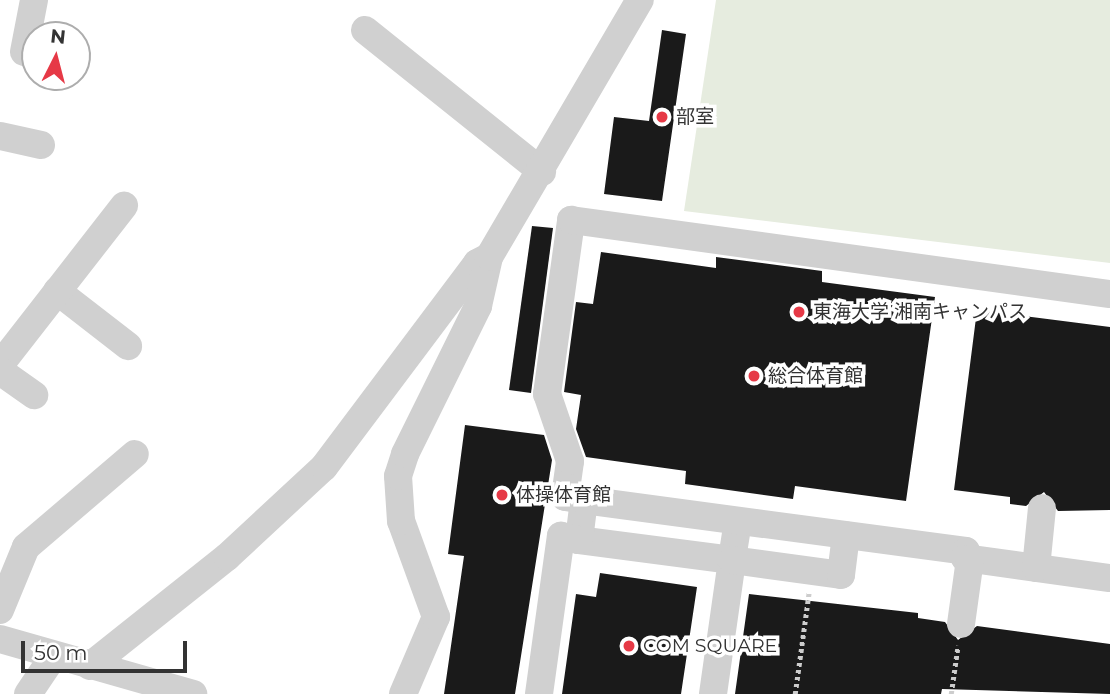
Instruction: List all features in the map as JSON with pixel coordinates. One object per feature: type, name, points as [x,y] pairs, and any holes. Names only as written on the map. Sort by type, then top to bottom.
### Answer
[{"type":"street","points":[[403,694],[436,617],[401,521],[398,475],[478,306],[489,257],[542,172],[640,0]]},
{"type":"street","points":[[365,30],[542,172]]},
{"type":"street","points":[[0,136],[41,145]]},
{"type":"street","points":[[0,365],[124,206]]},
{"type":"street","points":[[961,624],[970,559],[965,551],[565,497],[570,461],[547,394],[571,220],[1110,294]]},
{"type":"street","points":[[90,666],[227,557],[324,467],[477,263],[489,257]]},
{"type":"street","points":[[57,291],[128,346]]},
{"type":"street","points":[[0,371],[34,395]]},
{"type":"street","points":[[0,610],[26,547],[135,454]]},
{"type":"street","points":[[579,540],[584,500]]},
{"type":"street","points":[[1036,568],[1042,508]]},
{"type":"street","points":[[713,694],[738,520]]},
{"type":"street","points":[[539,694],[561,536],[841,575],[846,535]]},
{"type":"street","points":[[970,559],[1110,578]]},
{"type":"street","points":[[0,639],[53,657],[193,694]]},
{"type":"street","points":[[27,694],[53,657]]},
{"type":"path","points":[[795,694],[812,571]]},
{"type":"path","points":[[951,694],[959,655],[961,624]]},
{"type":"shaded area","points":[[716,0],[1110,0],[1110,263],[684,211]]},
{"type":"building","name":"部室","points":[[662,30],[686,34],[662,201],[604,194],[614,117],[649,121]]},
{"type":"building","points":[[532,226],[553,228],[531,393],[509,390]]},
{"type":"building","name":"総合体育館","points":[[601,252],[716,268],[716,257],[822,271],[822,282],[935,297],[906,501],[795,486],[793,499],[685,484],[686,471],[586,457],[576,429],[581,395],[564,392],[576,302],[593,304]]},
{"type":"building","points":[[977,310],[1110,327],[1110,510],[1058,511],[1044,492],[1026,506],[1010,504],[1010,497],[954,490]]},
{"type":"building","points":[[465,425],[544,435],[552,460],[515,694],[444,694],[464,556],[448,554]]},
{"type":"building","name":"COM SQUARE","points":[[600,573],[697,587],[681,694],[562,694],[576,594],[596,597]]},
{"type":"building","points":[[749,594],[918,613],[918,618],[945,622],[958,640],[977,626],[1110,644],[1110,694],[942,689],[941,694],[735,694]]},
{"type":"place","name":"部室","points":[[662,117]]},
{"type":"place","name":"東海大学 湘南キャンパス","points":[[799,312]]},
{"type":"place","name":"総合体育館","points":[[754,376]]},
{"type":"place","name":"体操体育館","points":[[502,495]]},
{"type":"place","name":"COM SQUARE","points":[[629,646]]}]
